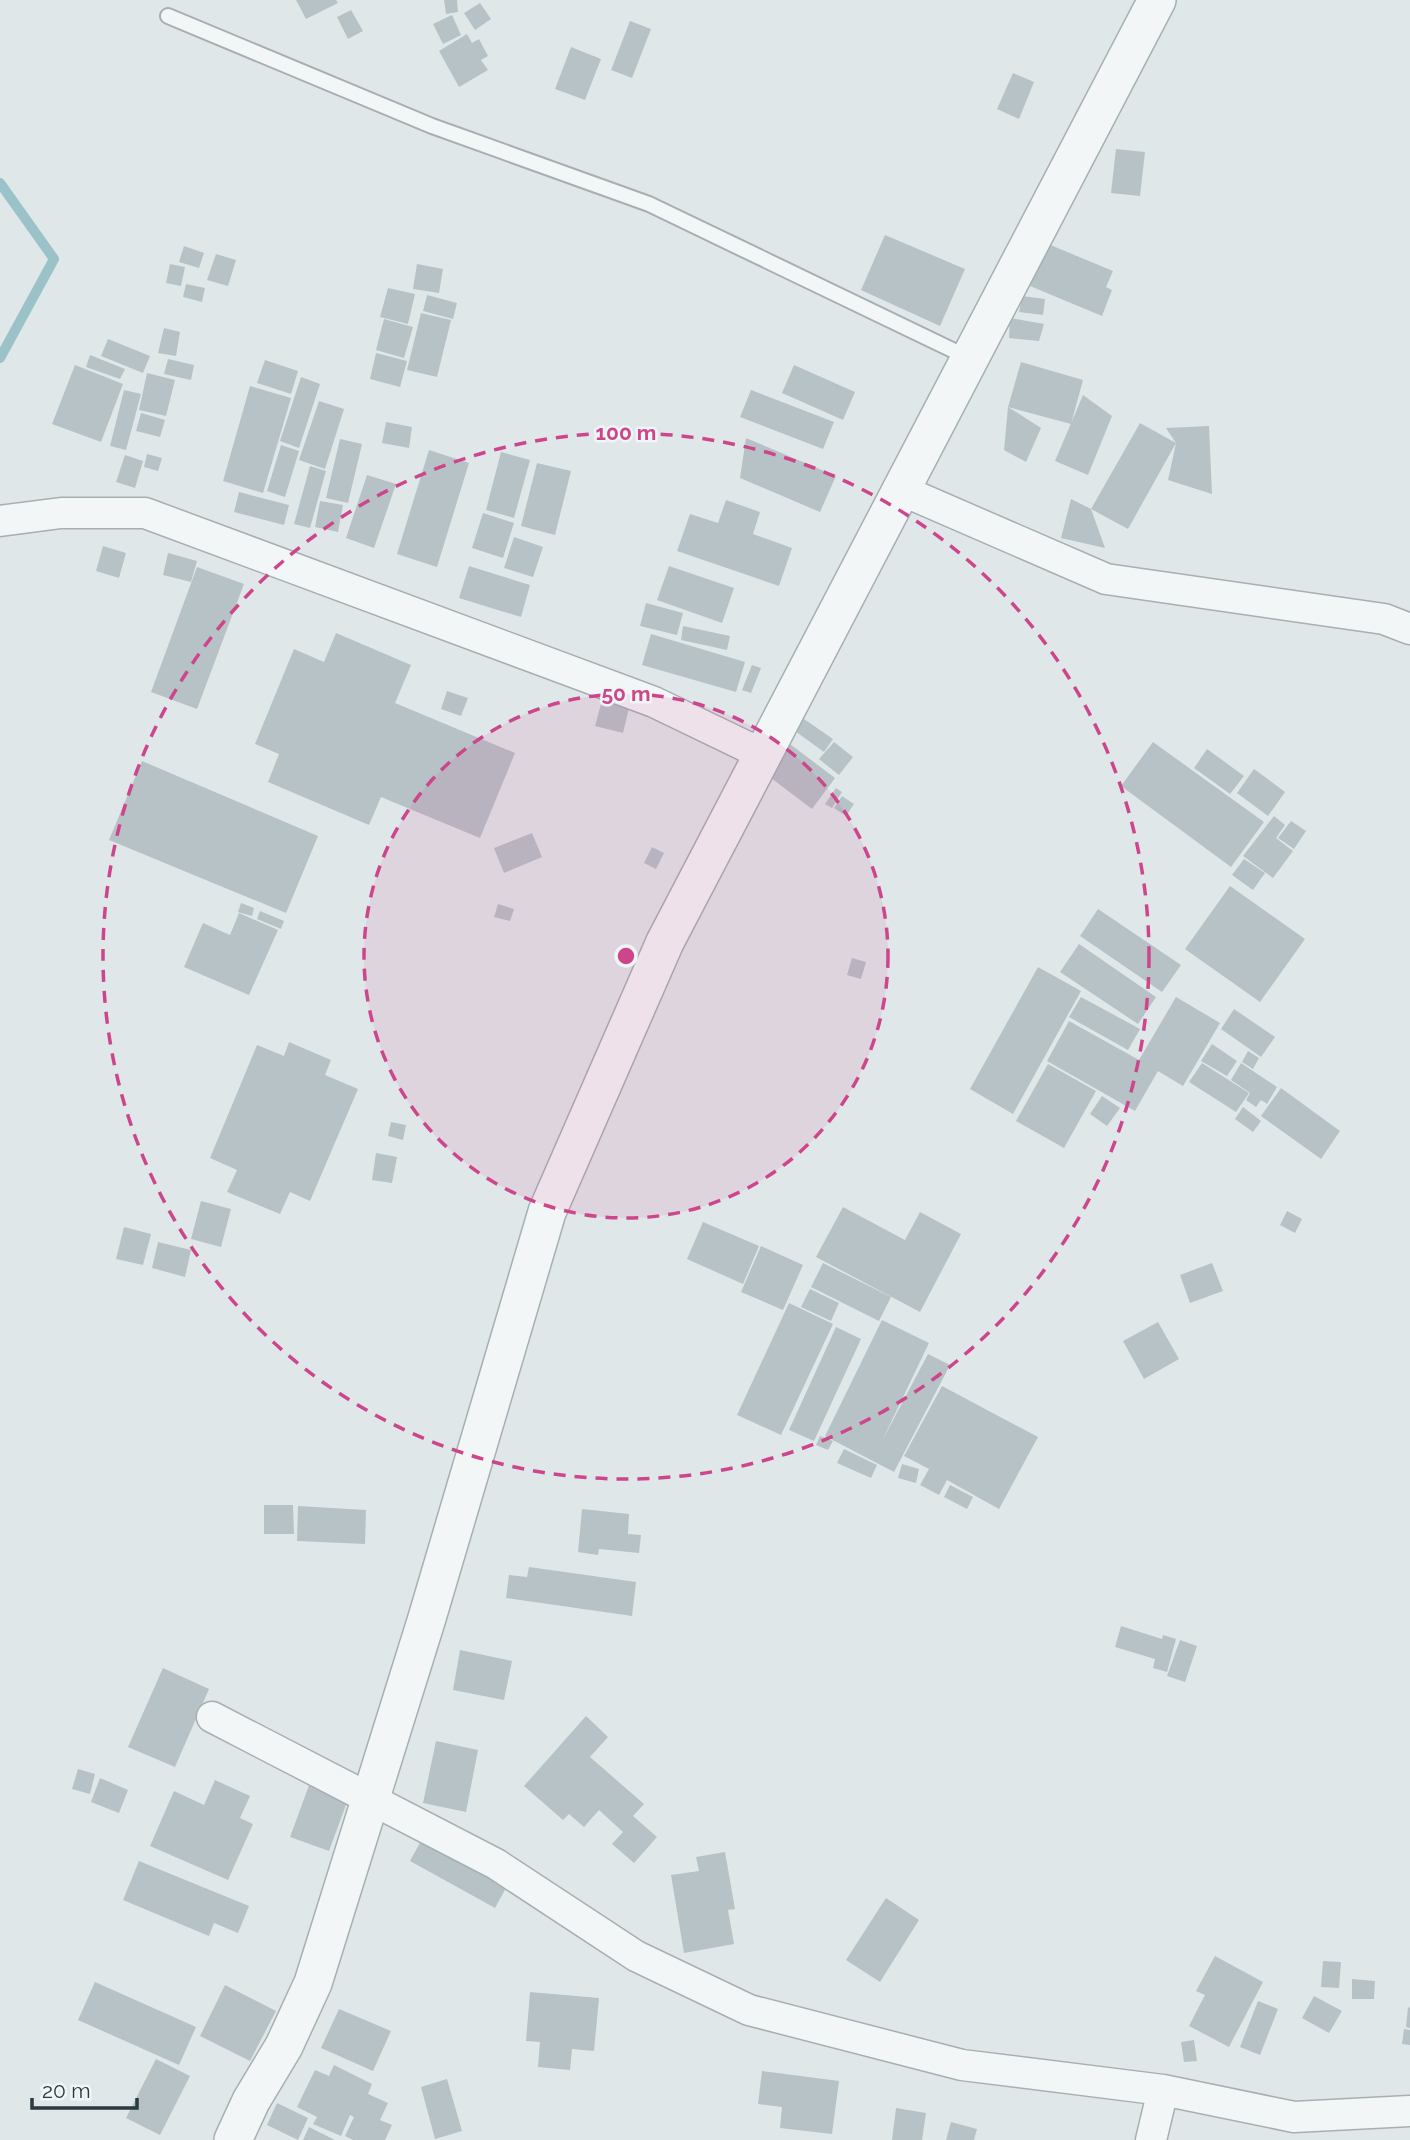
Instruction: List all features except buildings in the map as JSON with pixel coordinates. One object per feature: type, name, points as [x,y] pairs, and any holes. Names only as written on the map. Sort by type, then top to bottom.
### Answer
[{"type":"street","points":[[233,2140],[251,2101],[284,2046],[313,1983],[427,1618],[547,1212],[665,942],[1157,0]]},
{"type":"street","points":[[901,490],[1106,579],[1384,619],[1410,629]]},
{"type":"street","points":[[0,521],[61,513],[145,513],[654,702],[764,755]]},
{"type":"street","points":[[212,1717],[496,1864],[636,1956],[749,2010],[962,2066],[1163,2090],[1294,2117],[1410,2111]]},
{"type":"street","points":[[1151,2140],[1163,2090]]},
{"type":"lane","points":[[168,16],[432,126],[649,204],[970,358]]},
{"type":"waterway","points":[[0,183],[54,259],[0,358]]}]
